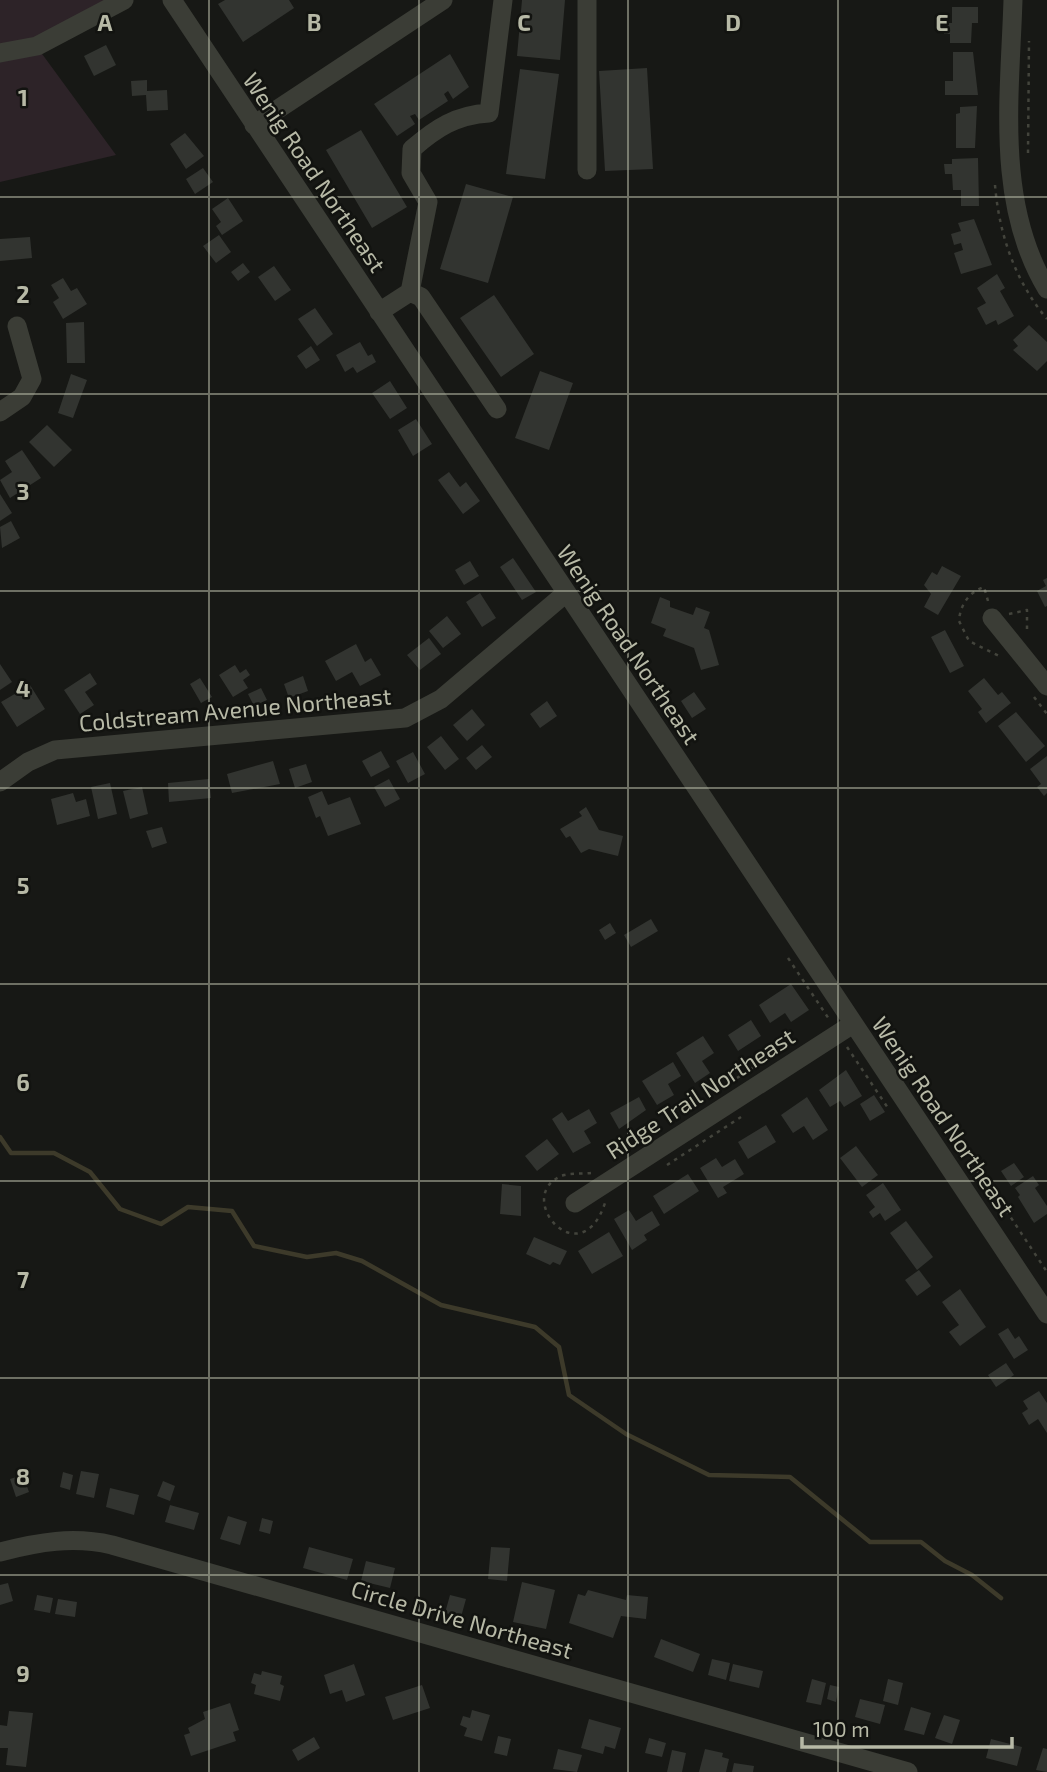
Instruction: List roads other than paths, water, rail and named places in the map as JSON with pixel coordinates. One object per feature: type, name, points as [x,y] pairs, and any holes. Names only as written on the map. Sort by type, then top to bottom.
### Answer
[{"type":"street","points":[[0,53],[37,46],[124,0]]},
{"type":"street","name":"Wenig Road Northeast","points":[[172,0],[1047,1314]]},
{"type":"street","points":[[254,125],[443,0]]},
{"type":"street","points":[[379,312],[410,292],[428,202],[411,173],[412,149],[450,121],[470,114],[489,113],[503,0]]},
{"type":"street","points":[[587,0],[587,170]]},
{"type":"street","points":[[1013,0],[1013,200],[1022,240],[1047,289]]},
{"type":"street","points":[[410,292],[421,297],[497,409]]},
{"type":"street","points":[[0,411],[22,397],[32,379],[18,326]]},
{"type":"street","name":"Coldstream Avenue Northeast","points":[[2,775],[55,750],[405,718],[441,699],[566,593]]},
{"type":"street","points":[[992,618],[1039,690]]},
{"type":"street","name":"Ridge Trail Northeast","points":[[575,1203],[721,1111],[753,1085],[853,1024]]},
{"type":"street","name":"Circle Drive Northeast","points":[[0,1552],[54,1539],[86,1539],[112,1545],[908,1772]]},
{"type":"waterway","points":[[0,1137],[11,1153],[54,1153],[90,1172],[120,1209],[161,1224],[188,1207],[232,1211],[254,1246],[307,1257],[336,1253],[362,1261],[441,1305],[535,1327],[559,1347],[569,1395],[626,1434],[709,1475],[790,1477],[870,1542],[921,1542],[945,1561],[972,1575],[1001,1598]]}]
